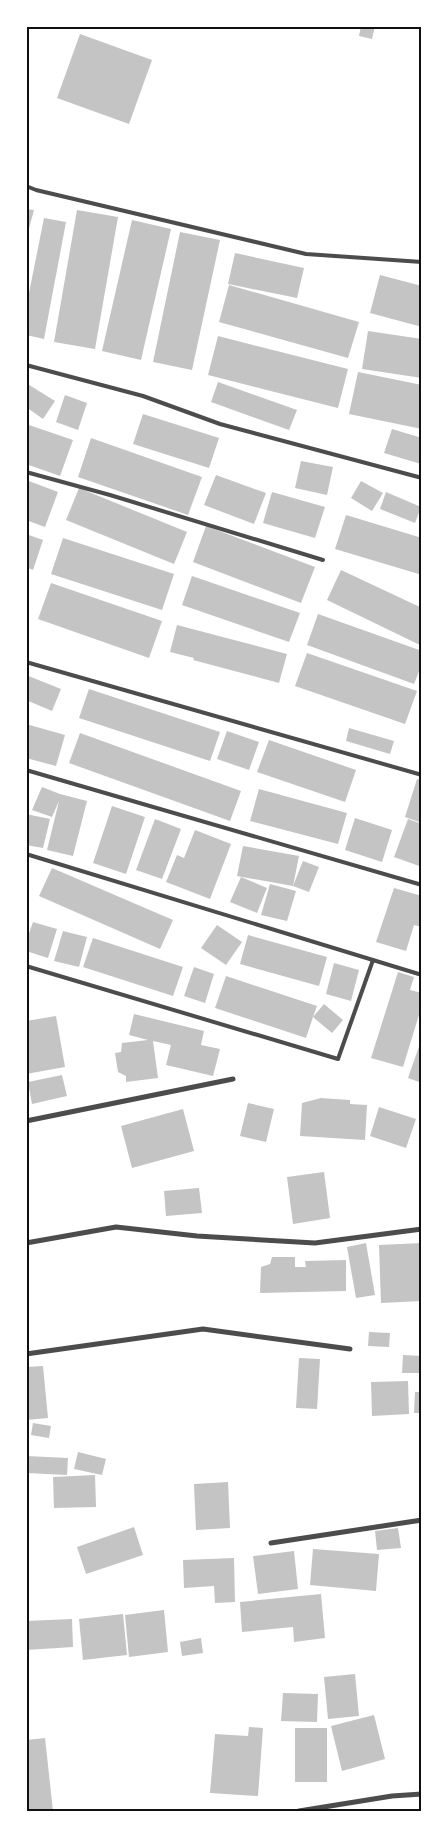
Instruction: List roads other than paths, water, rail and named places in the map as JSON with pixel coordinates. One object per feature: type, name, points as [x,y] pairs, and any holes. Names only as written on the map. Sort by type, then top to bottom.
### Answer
[{"type":"street","points":[[26,1121],[234,1079]]},
{"type":"street","points":[[26,1243],[116,1227],[197,1236],[315,1243],[422,1229]]},
{"type":"street","points":[[26,1354],[203,1329],[350,1350]]},
{"type":"street","points":[[271,1543],[422,1520]]},
{"type":"street","points":[[299,1811],[392,1796],[422,1794]]},
{"type":"lane","points":[[26,186],[36,190],[306,254],[422,262]]},
{"type":"lane","points":[[26,365],[143,396],[220,424],[422,478]]},
{"type":"lane","points":[[26,472],[110,495],[323,560]]},
{"type":"lane","points":[[26,662],[422,775]]},
{"type":"lane","points":[[26,770],[422,885]]},
{"type":"lane","points":[[26,854],[422,976]]},
{"type":"lane","points":[[26,966],[338,1059],[373,960]]}]
